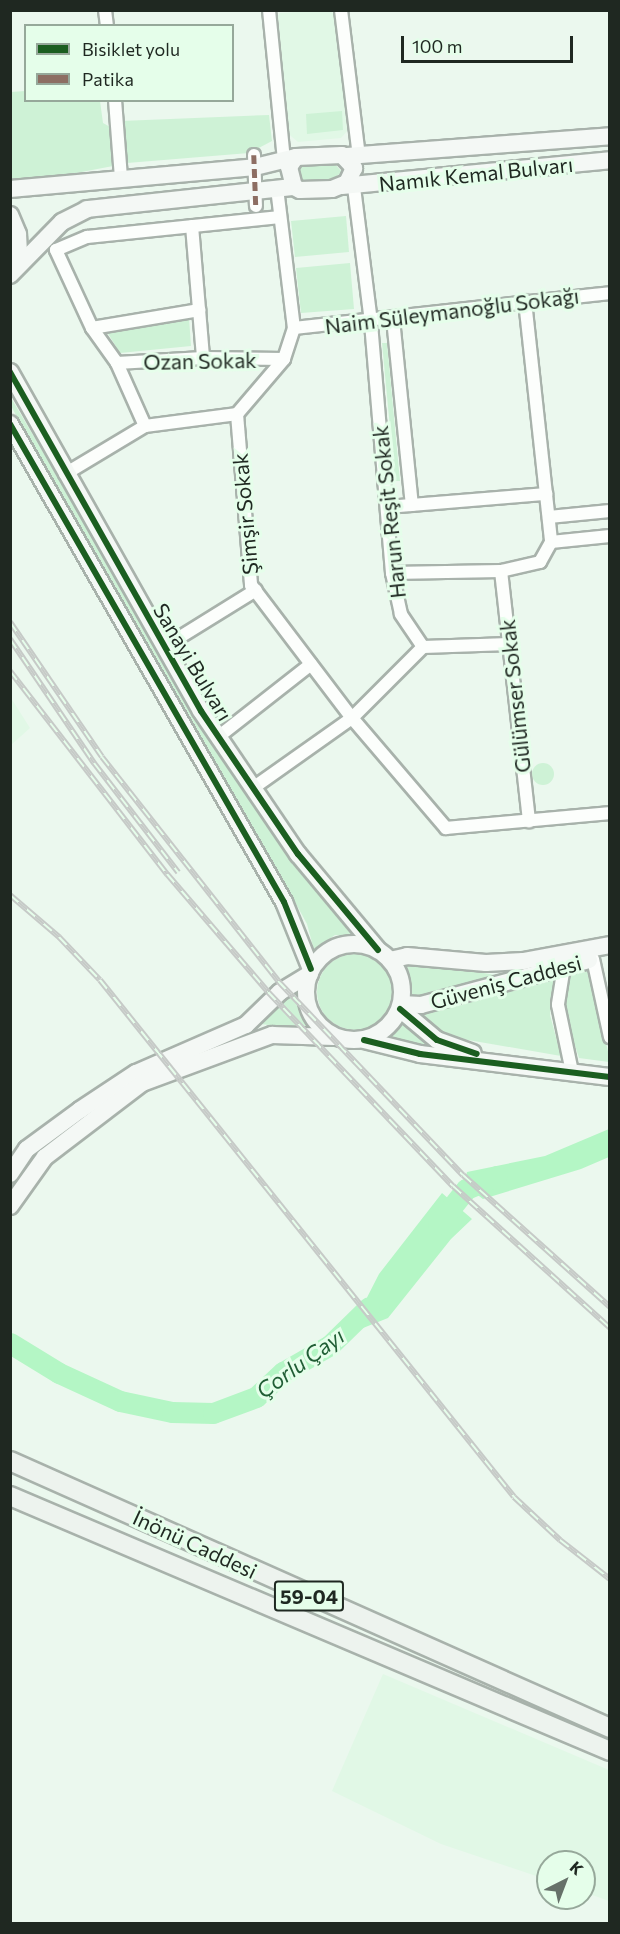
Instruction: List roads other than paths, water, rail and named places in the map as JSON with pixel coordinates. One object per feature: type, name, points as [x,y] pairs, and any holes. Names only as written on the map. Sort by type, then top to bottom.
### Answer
[{"type":"main road","name":"Namık Kemal Bulvarı","points":[[10,189],[121,178],[254,160],[353,156],[609,136]]},
{"type":"main road","points":[[348,186],[354,168],[353,156]]},
{"type":"main road","points":[[285,188],[290,158]]},
{"type":"main road","name":"Namık Kemal Bulvarı","points":[[10,274],[62,222],[87,209],[256,199],[285,188],[300,190],[348,186],[609,160]]},
{"type":"main road","points":[[10,215],[18,234],[19,253],[10,274]]},
{"type":"main road","name":"Sanayi Bulvarı","points":[[10,372],[65,474],[218,737],[298,855],[384,955]]},
{"type":"main road","name":"Sanayi Bulvarı","points":[[10,424],[284,902],[311,972]]},
{"type":"main road","points":[[10,1174],[27,1149],[80,1110],[136,1073],[246,1025],[280,992],[311,972],[334,948],[350,944],[384,955],[403,986],[400,1006],[390,1026],[364,1040]]},
{"type":"main road","name":"Güveniş Caddesi","points":[[384,955],[486,963],[523,961],[609,945]]},
{"type":"main road","name":"Güveniş Caddesi","points":[[400,1006],[421,1005],[609,953]]},
{"type":"main road","points":[[311,972],[306,1000],[312,1015],[334,1036]]},
{"type":"main road","points":[[400,1006],[437,1040],[535,1068]]},
{"type":"main road","points":[[10,1206],[45,1156],[142,1083],[182,1065],[272,1035],[334,1036],[364,1040],[420,1054],[609,1077]]},
{"type":"main road","points":[[10,1456],[33,1471]]},
{"type":"main road","name":"İnönü Caddesi","points":[[10,1461],[609,1728]]},
{"type":"main road","name":"İnönü Caddesi","points":[[10,1496],[609,1751]]},
{"type":"street","points":[[269,10],[290,158]]},
{"type":"street","points":[[341,10],[353,156]]},
{"type":"street","points":[[115,102],[121,178]]},
{"type":"street","points":[[254,160],[256,199]]},
{"type":"street","name":"Harun Reşit Sokak","points":[[348,186],[371,322],[392,573],[401,614],[423,648]]},
{"type":"street","points":[[65,474],[145,426],[237,414],[284,359],[294,328],[279,217],[285,188]]},
{"type":"street","points":[[145,426],[117,363],[92,328],[56,250],[87,237],[279,217]]},
{"type":"street","points":[[192,226],[203,358]]},
{"type":"street","name":"Naim Süleymanoğlu Sokağı","points":[[294,328],[371,322],[525,301],[609,293]]},
{"type":"street","points":[[392,573],[501,571],[540,562],[551,542],[525,301]]},
{"type":"street","points":[[92,328],[200,310]]},
{"type":"street","name":"Harun Reşit Sokak","points":[[393,319],[412,505]]},
{"type":"street","name":"Ozan Sokak","points":[[117,363],[203,358],[284,359]]},
{"type":"street","name":"Şimşir Sokak","points":[[237,414],[251,585],[352,718],[446,828],[529,821]]},
{"type":"street","points":[[387,507],[546,494]]},
{"type":"street","points":[[549,518],[609,511]]},
{"type":"street","points":[[551,542],[609,536]]},
{"type":"street","name":"Gülümser Sokak","points":[[501,571],[529,821]]},
{"type":"street","points":[[164,647],[256,590]]},
{"type":"street","points":[[253,788],[352,718],[423,648],[508,644]]},
{"type":"street","points":[[218,737],[311,664]]},
{"type":"street","points":[[529,821],[609,813]]},
{"type":"street","points":[[593,959],[609,1037]]},
{"type":"street","points":[[564,966],[558,1005],[572,1072]]},
{"type":"waterway","name":"Çorlu Çayı","points":[[438,1224],[466,1189],[496,1176]]},
{"type":"waterway","name":"Çorlu Çayı","points":[[10,1343],[59,1373],[120,1401],[172,1412],[213,1413],[256,1397],[283,1372],[330,1345],[369,1307]]},
{"type":"railway","points":[[10,622],[102,757],[278,981],[463,1175],[610,1307]]},
{"type":"railway","points":[[10,639],[94,763],[178,872]]},
{"type":"railway","points":[[10,671],[167,874],[268,992],[453,1186],[610,1328]]},
{"type":"railway","points":[[10,895],[59,937],[100,980],[514,1497],[560,1540],[610,1579]]}]
